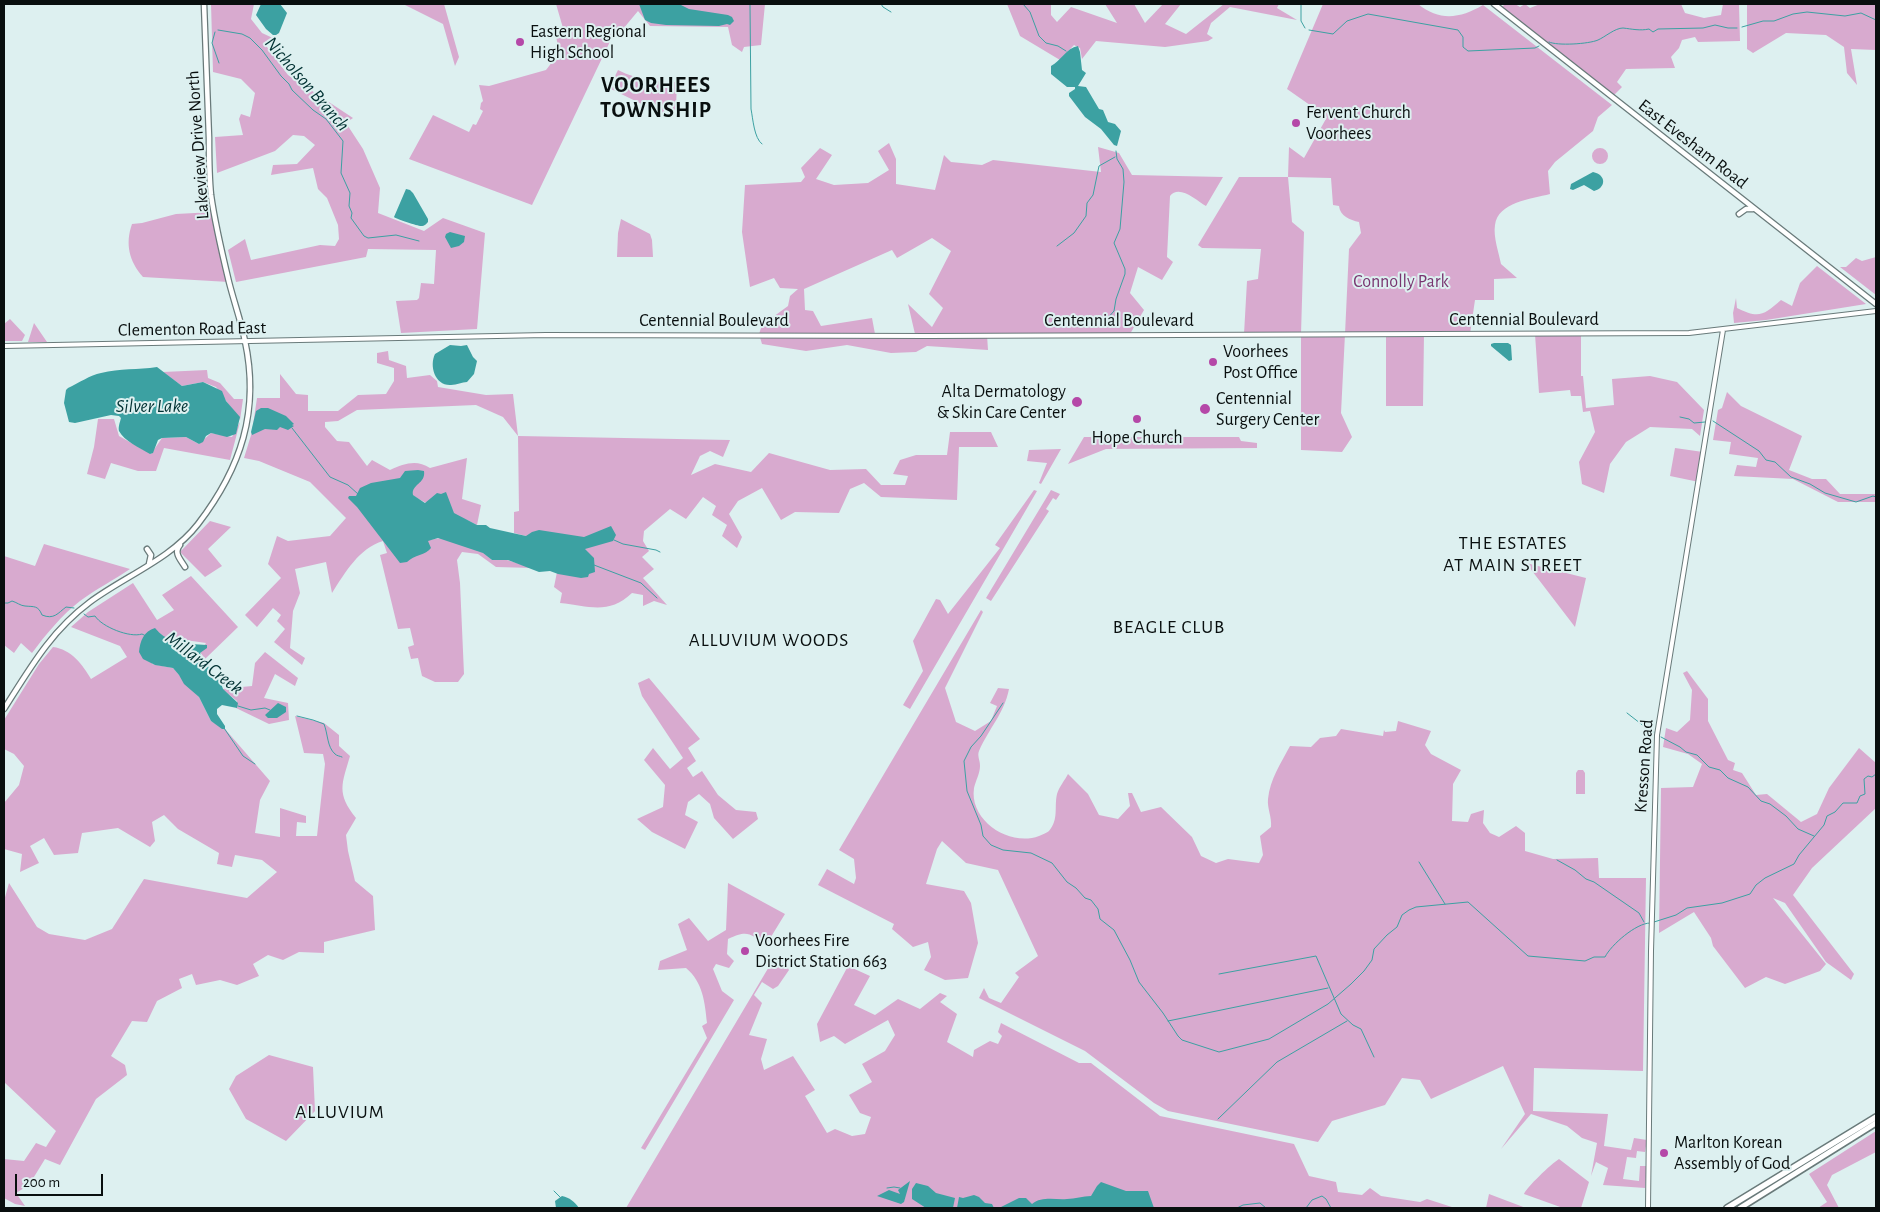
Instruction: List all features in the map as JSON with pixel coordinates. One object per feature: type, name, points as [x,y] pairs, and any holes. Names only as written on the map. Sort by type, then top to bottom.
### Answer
[{"type":"highway","points":[[1727,1208],[1876,1117]]},
{"type":"highway","points":[[1740,1208],[1876,1123]]},
{"type":"highway","points":[[1800,1170],[1811,1157]]},
{"type":"main road","name":"Lakeview Drive North","points":[[186,537],[216,501],[230,474],[240,451],[249,405],[249,371],[245,341],[219,240],[211,192],[204,4]]},
{"type":"main road","name":"East Evesham Road","points":[[1494,4],[1876,304]]},
{"type":"main road","points":[[1739,214],[1746,208],[1754,209]]},
{"type":"main road","name":"Centennial Boulevard","points":[[362,338],[546,335],[928,336],[1689,333],[1876,311]]},
{"type":"main road","name":"Kresson Road","points":[[1648,1208],[1652,918],[1658,735],[1723,330]]},
{"type":"main road","name":"Clementon Road East","points":[[4,346],[362,338]]},
{"type":"main road","points":[[4,708],[42,649],[61,628],[90,603],[148,565],[186,537]]},
{"type":"main road","points":[[185,568],[179,559],[177,550],[186,537]]},
{"type":"main road","points":[[147,549],[151,555],[148,565]]},
{"type":"green space","points":[[211,4],[254,4],[251,19],[262,33],[275,39],[264,43],[288,75],[353,118],[346,123],[363,149],[380,188],[378,213],[424,231],[443,218],[485,233],[477,329],[401,333],[396,301],[417,300],[421,283],[434,284],[436,250],[368,249],[366,257],[236,282],[228,250],[245,239],[251,260],[320,245],[335,246],[339,239],[338,225],[327,198],[318,189],[313,168],[271,175],[273,165],[297,164],[315,145],[304,136],[293,135],[275,151],[217,173],[215,137],[243,135],[239,119],[241,114],[250,117],[255,93],[241,79],[213,72]]},
{"type":"green space","points":[[403,4],[444,4],[459,57],[455,66],[443,24]]},
{"type":"green space","points":[[556,4],[765,4],[761,45],[744,47],[742,52],[732,45],[728,27],[650,26],[638,11],[623,29],[615,31],[532,205],[409,159],[433,115],[469,132],[473,124],[476,125],[483,111],[480,109],[483,101],[479,85],[489,86],[546,70],[559,51],[555,31],[563,28]]},
{"type":"green space","points":[[1007,4],[1051,4],[1051,15],[1057,22],[1071,7],[1117,23],[1105,4],[1134,4],[1145,23],[1163,4],[1181,4],[1165,24],[1186,34],[1224,4],[1279,4],[1277,8],[1297,20],[1230,7],[1211,23],[1207,34],[1213,38],[1208,41],[1165,47],[1096,41],[1082,59],[1080,48],[1074,45],[1060,60],[1020,36]]},
{"type":"green space","name":"Connolly Park","points":[[1323,4],[1418,4],[1434,14],[1442,16],[1467,13],[1483,5],[1612,105],[1598,117],[1593,131],[1555,162],[1548,171],[1550,194],[1509,206],[1497,217],[1495,235],[1501,264],[1517,278],[1494,279],[1494,300],[1475,300],[1470,334],[1424,334],[1423,406],[1386,406],[1386,334],[1345,334],[1349,249],[1361,233],[1359,222],[1346,217],[1341,212],[1339,206],[1333,205],[1331,178],[1288,177],[1289,147],[1304,158],[1327,117],[1287,89]]},
{"type":"green space","points":[[1505,4],[1515,4],[1520,7],[1525,4],[1530,8],[1540,4],[1681,4],[1685,13],[1704,18],[1721,15],[1723,4],[1739,4],[1740,41],[1698,42],[1695,37],[1682,40],[1679,48],[1671,57],[1675,68],[1626,69],[1617,82],[1622,87],[1612,97],[1500,9]]},
{"type":"green space","points":[[1747,4],[1876,4],[1876,50],[1851,49],[1857,85],[1847,73],[1844,47],[1826,35],[1786,33],[1753,53],[1747,49]]},
{"type":"green space","points":[[618,70],[647,80],[677,82],[676,107],[670,118],[609,88]]},
{"type":"green space","points":[[889,143],[896,159],[896,184],[935,190],[944,155],[951,162],[982,165],[993,160],[1101,172],[1098,147],[1119,153],[1132,175],[1223,177],[1206,206],[1183,192],[1174,193],[1170,196],[1167,257],[1173,262],[1162,280],[1138,267],[1130,293],[1144,310],[1130,334],[987,335],[988,350],[927,346],[916,352],[891,353],[847,345],[806,351],[762,344],[759,334],[762,325],[788,306],[790,296],[798,289],[780,288],[774,278],[750,287],[742,232],[745,185],[801,182],[805,177],[801,168],[820,148],[832,155],[816,179],[834,185],[868,183],[889,170],[878,151]],"holes":[[[932,238],[951,251],[929,294],[943,308],[932,327],[908,304],[915,334],[875,334],[872,318],[821,326],[813,311],[805,310],[804,289],[892,250],[897,258]]]},
{"type":"green space","points":[[1600,148],[1606,150],[1608,156],[1606,162],[1600,164],[1594,162],[1592,156],[1594,150]]},
{"type":"green space","points":[[1239,177],[1288,177],[1292,222],[1304,232],[1301,334],[1244,334],[1247,281],[1258,279],[1261,249],[1202,248],[1198,245]]},
{"type":"green space","points":[[214,212],[229,282],[143,277],[134,265],[130,252],[129,238],[132,224],[176,214]]},
{"type":"green space","points":[[621,219],[650,234],[653,257],[617,257],[618,233]]},
{"type":"green space","points":[[1876,257],[1876,295],[1840,267],[1846,267],[1856,258],[1862,261]]},
{"type":"green space","points":[[1817,266],[1866,304],[1766,320],[1734,323],[1733,313],[1736,298],[1737,308],[1751,314],[1761,314],[1781,300],[1792,306],[1800,283]]},
{"type":"green space","points":[[10,319],[25,335],[22,341],[5,341],[4,324]]},
{"type":"green space","points":[[34,323],[47,342],[28,342]]},
{"type":"green space","points":[[1301,334],[1345,334],[1341,413],[1352,437],[1342,452],[1301,450]]},
{"type":"green space","points":[[1535,334],[1581,334],[1581,376],[1583,376],[1586,408],[1614,405],[1612,379],[1650,376],[1677,382],[1704,410],[1700,436],[1692,429],[1650,427],[1626,442],[1610,464],[1604,493],[1582,484],[1579,462],[1595,432],[1590,411],[1583,412],[1581,396],[1571,396],[1570,390],[1539,393]]},
{"type":"green space","points":[[388,351],[389,360],[406,366],[407,378],[430,375],[437,381],[438,387],[486,395],[513,394],[518,436],[503,417],[476,405],[357,410],[338,421],[325,422],[325,427],[337,441],[349,442],[367,466],[372,460],[390,470],[405,464],[415,463],[430,468],[467,458],[462,499],[481,505],[477,525],[412,495],[412,489],[400,478],[428,540],[441,538],[481,551],[492,560],[507,560],[533,568],[496,567],[478,554],[462,552],[457,560],[460,583],[464,674],[458,682],[435,682],[422,676],[418,658],[411,659],[408,647],[414,645],[410,628],[398,629],[380,555],[387,553],[383,541],[374,544],[353,562],[332,593],[326,562],[295,569],[300,593],[293,611],[290,648],[305,658],[302,665],[274,642],[285,629],[277,621],[281,615],[273,608],[257,627],[245,615],[281,578],[268,564],[277,536],[288,541],[330,536],[346,518],[310,482],[259,461],[244,458],[252,432],[257,398],[280,398],[280,374],[296,394],[308,395],[308,411],[338,411],[358,395],[386,394],[394,381],[394,368],[377,363],[377,353]]},
{"type":"green space","points":[[207,370],[208,378],[220,383],[234,399],[243,399],[240,420],[216,387],[203,382],[182,386],[163,372]]},
{"type":"green space","points":[[1727,392],[1741,406],[1802,436],[1789,470],[1812,479],[1826,479],[1840,494],[1876,494],[1876,502],[1838,502],[1793,479],[1734,476],[1737,465],[1756,467],[1758,458],[1729,454],[1731,442],[1713,440],[1718,410],[1722,408]]},
{"type":"green space","points":[[98,419],[114,419],[119,436],[151,454],[162,438],[186,437],[199,444],[211,433],[232,437],[240,422],[230,460],[164,448],[156,471],[138,471],[111,463],[105,479],[87,474],[94,447]]},
{"type":"green space","points":[[950,432],[991,432],[998,447],[959,447],[957,500],[881,497],[864,483],[850,489],[839,513],[795,512],[781,520],[762,488],[738,501],[729,514],[742,537],[737,548],[722,536],[727,525],[712,515],[716,506],[703,497],[686,519],[670,509],[644,531],[643,541],[649,551],[642,557],[654,569],[643,578],[667,605],[654,601],[643,606],[643,595],[632,593],[623,600],[607,607],[589,607],[560,603],[562,593],[554,587],[557,572],[584,549],[582,538],[526,536],[514,533],[514,512],[519,511],[518,436],[730,440],[723,457],[710,451],[700,456],[691,475],[715,464],[751,472],[769,453],[830,470],[866,469],[881,485],[905,485],[908,476],[893,474],[900,460],[916,455],[947,455]]},
{"type":"green space","points":[[1084,437],[1239,437],[1241,441],[1257,443],[1257,448],[1106,449],[1068,464]]},
{"type":"green space","points":[[1675,448],[1703,452],[1699,482],[1670,476]]},
{"type":"green space","points":[[1061,449],[1041,484],[1039,483],[1047,463],[1027,461],[1029,450]]},
{"type":"green space","points":[[1034,490],[1037,491],[910,709],[903,705],[923,671],[913,641],[936,599],[940,600],[948,614],[1000,548],[995,545]]},
{"type":"green space","points":[[1051,490],[1060,494],[1056,500],[1053,498],[1046,509],[1049,511],[991,601],[986,598]]},
{"type":"green space","points":[[210,521],[231,527],[208,549],[222,566],[205,577],[180,552]]},
{"type":"green space","points":[[44,544],[130,569],[73,606],[54,625],[32,653],[21,643],[14,653],[4,645],[4,556],[35,566]]},
{"type":"green space","points":[[1526,563],[1586,578],[1575,627]]},
{"type":"green space","points":[[191,576],[238,627],[205,659],[200,652],[206,643],[164,637],[154,629],[152,664],[173,668],[199,697],[211,721],[225,729],[270,781],[260,800],[255,833],[280,837],[280,808],[306,816],[306,823],[297,822],[296,836],[317,836],[325,764],[323,754],[304,753],[295,716],[324,723],[339,735],[339,746],[350,756],[343,781],[343,795],[356,818],[346,835],[348,851],[355,881],[373,896],[375,930],[324,942],[324,953],[299,952],[283,960],[268,955],[253,964],[259,976],[237,985],[220,980],[196,985],[192,974],[179,979],[182,988],[157,1001],[147,1022],[132,1021],[111,1056],[125,1065],[127,1075],[96,1099],[60,1165],[45,1159],[29,1185],[16,1193],[25,1206],[15,1204],[4,1198],[4,1159],[24,1161],[36,1143],[46,1147],[56,1131],[4,1082],[4,901],[9,883],[37,927],[49,934],[85,940],[112,929],[144,879],[247,898],[277,872],[262,860],[235,855],[232,867],[217,864],[219,853],[178,829],[164,815],[152,822],[155,841],[150,847],[118,828],[82,833],[78,853],[54,855],[44,838],[30,846],[39,863],[20,872],[22,854],[4,849],[4,803],[19,785],[24,766],[14,754],[4,749],[4,720],[39,664],[53,647],[59,648],[71,654],[91,679],[127,657],[120,646],[71,627],[88,612],[133,583],[157,620],[174,610],[162,595]]},
{"type":"green space","points":[[981,610],[983,612],[945,688],[956,722],[975,731],[991,721],[997,706],[990,703],[998,688],[1009,689],[1004,706],[979,751],[980,769],[974,788],[974,800],[978,811],[994,829],[1004,834],[1016,838],[1028,838],[1039,836],[1049,831],[1054,822],[1057,794],[1068,774],[1088,794],[1099,815],[1118,819],[1130,806],[1128,793],[1132,793],[1141,812],[1161,807],[1192,837],[1201,856],[1216,863],[1228,859],[1259,863],[1263,855],[1260,836],[1271,827],[1268,802],[1269,792],[1276,771],[1290,746],[1311,747],[1320,738],[1336,736],[1341,729],[1383,736],[1384,730],[1385,732],[1396,731],[1398,721],[1431,731],[1425,745],[1431,754],[1461,770],[1453,784],[1452,821],[1468,822],[1471,814],[1484,810],[1483,823],[1490,833],[1499,837],[1516,826],[1525,833],[1525,851],[1553,859],[1598,858],[1599,878],[1646,878],[1643,1071],[1534,1068],[1533,1111],[1608,1114],[1604,1146],[1631,1150],[1634,1138],[1647,1140],[1645,1152],[1637,1151],[1636,1158],[1627,1157],[1623,1179],[1639,1181],[1640,1166],[1647,1166],[1645,1188],[1603,1185],[1608,1168],[1596,1162],[1591,1176],[1597,1143],[1582,1138],[1567,1126],[1531,1114],[1501,1149],[1525,1114],[1503,1066],[1431,1099],[1420,1080],[1402,1078],[1385,1105],[1332,1121],[1318,1142],[1168,1111],[1154,1103],[1085,1051],[979,998],[984,988],[989,998],[1001,1003],[1019,977],[1015,973],[1038,956],[998,870],[966,863],[942,841],[937,849],[926,884],[964,891],[971,903],[978,943],[968,978],[945,980],[924,970],[931,957],[928,942],[913,947],[892,929],[894,924],[818,885],[827,869],[854,884],[856,878],[854,859],[839,850]]},
{"type":"green space","points":[[265,652],[298,678],[295,686],[275,674],[264,698],[288,703],[289,720],[269,724],[236,708],[237,701],[222,689],[252,686],[255,663]]},
{"type":"green space","points":[[1687,671],[1708,699],[1708,721],[1728,760],[1735,763],[1733,770],[1742,773],[1756,795],[1767,794],[1801,822],[1817,814],[1829,788],[1859,748],[1876,763],[1876,808],[1812,868],[1793,895],[1854,974],[1851,980],[1826,962],[1785,903],[1773,898],[1826,964],[1820,971],[1785,984],[1766,977],[1745,988],[1713,946],[1711,938],[1694,912],[1659,933],[1661,788],[1693,787],[1702,764],[1688,754],[1663,747],[1666,728],[1677,732],[1690,720],[1692,690],[1683,673]]},
{"type":"green space","points":[[649,678],[700,739],[688,748],[696,761],[687,768],[693,777],[702,771],[718,795],[736,810],[756,812],[758,819],[733,839],[714,818],[710,804],[699,794],[688,802],[685,815],[698,822],[685,849],[652,832],[637,819],[663,807],[665,785],[644,760],[653,748],[670,769],[683,758],[642,696],[638,683]]},
{"type":"green space","points":[[1578,770],[1583,770],[1585,773],[1585,794],[1576,794],[1576,773]]},
{"type":"green space","points":[[728,883],[785,914],[766,945],[748,934],[740,934],[728,939],[727,954],[734,961],[729,968],[716,964],[713,969],[722,991],[734,1000],[645,1150],[641,1148],[707,1038],[702,1026],[707,1023],[700,986],[686,968],[658,970],[660,961],[687,950],[678,924],[689,918],[708,941],[726,930]]},
{"type":"green space","points":[[773,960],[784,962],[789,970],[778,986],[773,989],[762,982],[754,995],[762,1003],[749,1035],[767,1039],[761,1059],[764,1070],[793,1056],[815,1090],[805,1096],[827,1133],[835,1129],[852,1136],[865,1134],[871,1117],[860,1113],[849,1095],[872,1082],[862,1064],[885,1051],[895,1035],[888,1020],[845,1044],[834,1036],[820,1042],[817,1024],[848,966],[870,976],[854,1005],[875,1015],[898,999],[920,1009],[940,993],[947,996],[940,1002],[957,1014],[947,1042],[973,1057],[974,1050],[990,1041],[998,1044],[1002,1036],[998,1032],[1001,1023],[1079,1063],[1091,1063],[1160,1116],[1294,1144],[1309,1176],[1336,1182],[1338,1192],[1362,1195],[1370,1188],[1381,1196],[1420,1202],[1427,1199],[1455,1208],[626,1208]]},
{"type":"green space","points":[[269,1055],[313,1067],[315,1111],[286,1141],[246,1119],[229,1089],[236,1076]]},
{"type":"green space","points":[[1876,1131],[1876,1152],[1832,1175],[1827,1185],[1839,1208],[1818,1208],[1827,1202],[1809,1174]]},
{"type":"green space","points":[[1559,1159],[1589,1182],[1581,1208],[1563,1208],[1524,1194],[1539,1176]]},
{"type":"green space","points":[[1489,1194],[1526,1208],[1486,1208]]},
{"type":"water","points":[[261,4],[280,4],[287,13],[279,33],[276,35],[273,35],[266,29],[256,15]]},
{"type":"water","points":[[639,4],[679,4],[689,9],[728,15],[734,21],[730,25],[719,26],[651,23],[645,20]]},
{"type":"water","points":[[1078,46],[1082,70],[1086,73],[1078,86],[1086,87],[1099,109],[1103,110],[1108,122],[1115,124],[1121,131],[1117,146],[1101,129],[1085,117],[1069,96],[1069,93],[1075,87],[1067,87],[1051,74],[1051,66],[1070,49]]},
{"type":"water","points":[[1593,172],[1603,179],[1601,187],[1594,191],[1584,185],[1573,190],[1570,189],[1571,184]]},
{"type":"water","points":[[406,189],[413,193],[428,219],[428,222],[424,225],[416,225],[394,217]]},
{"type":"water","points":[[450,232],[465,236],[464,242],[459,246],[451,248],[445,237]]},
{"type":"water","points":[[1494,343],[1508,343],[1511,345],[1512,360],[1509,361],[1491,346]]},
{"type":"water","points":[[450,345],[467,345],[477,361],[474,374],[467,382],[453,385],[445,384],[437,379],[433,369],[433,359],[435,354]]},
{"type":"water","name":"Silver Lake","points":[[157,367],[182,386],[203,382],[222,391],[226,401],[240,417],[236,434],[227,437],[211,433],[199,444],[186,437],[162,438],[158,440],[153,453],[150,454],[121,435],[119,424],[121,418],[119,416],[111,415],[75,423],[69,422],[64,403],[68,388],[101,373]]},
{"type":"water","points":[[261,408],[268,408],[286,416],[294,426],[288,430],[280,427],[277,430],[265,429],[252,435],[256,411]]},
{"type":"water","points":[[405,471],[424,471],[424,475],[423,479],[414,488],[413,495],[425,503],[437,493],[446,492],[454,513],[477,525],[486,525],[490,528],[526,536],[539,530],[584,537],[611,526],[616,535],[613,541],[585,549],[594,558],[595,572],[589,574],[588,577],[581,578],[550,571],[539,572],[508,560],[492,560],[483,553],[438,538],[428,541],[431,548],[426,552],[407,562],[400,563],[348,498],[349,496],[356,496],[360,488],[371,483],[400,478]]},
{"type":"water","points":[[155,628],[169,639],[181,638],[191,644],[207,645],[207,648],[200,653],[214,676],[220,681],[223,689],[238,703],[237,708],[222,705],[217,709],[217,714],[225,729],[211,721],[199,697],[184,684],[173,668],[155,665],[143,659],[139,652],[140,644],[145,634]]},
{"type":"water","points":[[278,703],[286,707],[286,712],[277,718],[268,718],[265,715]]},
{"type":"water","points":[[910,1181],[904,1202],[901,1204],[877,1196],[889,1190],[900,1194],[898,1190]]},
{"type":"water","points":[[1101,1182],[1126,1191],[1148,1191],[1154,1208],[999,1208],[1019,1198],[1026,1198],[1032,1204],[1044,1199],[1070,1199],[1091,1196]]},
{"type":"water","points":[[916,1183],[928,1186],[936,1193],[955,1198],[953,1208],[926,1208],[912,1199],[912,1189]]},
{"type":"water","points":[[974,1195],[985,1203],[992,1204],[994,1208],[957,1208],[959,1197],[963,1198]]},
{"type":"water","points":[[562,1196],[572,1200],[579,1208],[556,1208],[555,1201]]},
{"type":"waterway","points":[[750,4],[751,109],[756,133],[762,144]]},
{"type":"waterway","points":[[881,4],[891,12]]},
{"type":"waterway","points":[[1023,4],[1030,12],[1039,36],[1046,43],[1058,46],[1066,51]]},
{"type":"waterway","points":[[1301,4],[1301,21],[1305,28]]},
{"type":"waterway","points":[[1742,27],[1807,12],[1845,16],[1861,13],[1876,20]]},
{"type":"waterway","points":[[1309,30],[1333,34],[1347,21],[1368,14],[1458,30],[1463,37],[1463,47],[1468,51],[1535,48],[1539,46]]},
{"type":"waterway","points":[[1549,42],[1566,44],[1588,43],[1598,40],[1620,28],[1649,29],[1653,32],[1658,29],[1703,28],[1715,25],[1737,28]]},
{"type":"waterway","name":"Nicholson Branch","points":[[218,30],[242,34],[250,38],[262,50],[292,90],[313,110],[326,119],[343,141],[341,173],[350,193],[349,206],[352,213],[351,218],[364,236],[368,238],[396,235],[419,241]]},
{"type":"waterway","points":[[215,32],[212,43],[219,63]]},
{"type":"waterway","points":[[1106,320],[1114,311],[1116,299],[1125,274],[1125,269],[1114,243],[1120,229],[1124,182],[1123,169],[1117,159],[1116,151]]},
{"type":"waterway","points":[[1057,246],[1074,233],[1086,216],[1087,203],[1093,195],[1099,166],[1115,157]]},
{"type":"waterway","points":[[1680,417],[1689,419],[1694,423],[1705,422]]},
{"type":"waterway","points":[[1713,421],[1759,451],[1766,460],[1775,462],[1791,477],[1810,484],[1825,493],[1856,502],[1873,496],[1876,497]]},
{"type":"waterway","points":[[292,428],[330,477],[348,485],[358,494]]},
{"type":"waterway","points":[[614,540],[623,544],[660,552]]},
{"type":"waterway","points":[[594,565],[641,583],[657,598]]},
{"type":"waterway","name":"Millard Creek","points":[[4,603],[12,601],[23,606],[35,607],[42,615],[50,617],[66,607],[74,608]]},
{"type":"waterway","name":"Millard Creek","points":[[84,614],[88,617],[95,616],[104,624],[117,631],[146,636]]},
{"type":"waterway","points":[[1003,703],[981,736],[971,747],[964,761],[967,791],[981,825],[983,836],[991,845],[1003,850],[1031,853],[1052,863],[1067,882],[1085,898],[1091,900],[1098,909],[1100,919],[1114,930],[1139,982],[1182,1040],[1219,1052],[1269,1039],[1328,1004],[1351,984],[1372,960],[1374,949],[1397,927],[1402,915],[1416,907],[1468,902],[1528,956],[1585,961],[1594,957],[1605,957],[1624,935],[1644,924],[1650,923]]},
{"type":"waterway","name":"Millard Creek","points":[[238,706],[251,710],[265,708],[270,710]]},
{"type":"waterway","points":[[1627,713],[1654,732]]},
{"type":"waterway","name":"Millard Creek","points":[[297,716],[324,724],[330,748],[336,755],[342,757]]},
{"type":"waterway","points":[[224,728],[243,756],[255,764]]},
{"type":"waterway","points":[[1661,737],[1686,752],[1697,755],[1709,767],[1720,770],[1728,778],[1748,787],[1761,801],[1770,804],[1786,816],[1798,829],[1814,836]]},
{"type":"waterway","points":[[1654,922],[1676,915],[1687,908],[1722,903],[1750,894],[1756,885],[1765,878],[1794,864],[1799,855],[1824,825],[1827,816],[1835,812],[1843,803],[1857,803],[1860,796],[1865,794],[1864,779],[1876,774]]},
{"type":"waterway","points":[[1557,860],[1586,879],[1594,882],[1639,913],[1644,922]]},
{"type":"waterway","points":[[1419,862],[1445,904]]},
{"type":"waterway","points":[[1219,974],[1316,956],[1341,1014],[1353,1025],[1361,1029],[1374,1057]]},
{"type":"waterway","points":[[1168,1021],[1328,988]]},
{"type":"waterway","points":[[1218,1119],[1277,1062],[1347,1021]]},
{"type":"waterway","points":[[887,1188],[900,1188]]},
{"type":"waterway","points":[[554,1191],[561,1198]]},
{"type":"waterway","points":[[1306,1208],[1312,1200],[1322,1196],[1331,1208]]},
{"type":"waterway","points":[[1237,1208],[1243,1205],[1260,1203],[1266,1208]]},
{"type":"place","name":"Eastern Regional High School","points":[[520,42]]},
{"type":"place","name":"Fervent Church Voorhees","points":[[1296,123]]},
{"type":"place","name":"Voorhees Post Office","points":[[1213,362]]},
{"type":"place","name":"Alta Dermatology & Skin Care Center","points":[[1077,402]]},
{"type":"place","name":"Centennial Surgery Center","points":[[1205,409]]},
{"type":"place","name":"Hope Church","points":[[1137,419]]},
{"type":"place","name":"Voorhees Fire District Station 663","points":[[745,951]]},
{"type":"place","name":"Marlton Korean Assembly of God","points":[[1664,1153]]},
{"type":"district","name":"VOORHEES TOWNSHIP","points":[[656,98]]},
{"type":"district","name":"THE ESTATES AT MAIN STREET","points":[[1513,554]]},
{"type":"district","name":"BEAGLE CLUB","points":[[1169,627]]},
{"type":"district","name":"ALLUVIUM WOODS","points":[[769,640]]},
{"type":"district","name":"ALLUVIUM","points":[[340,1112]]}]
